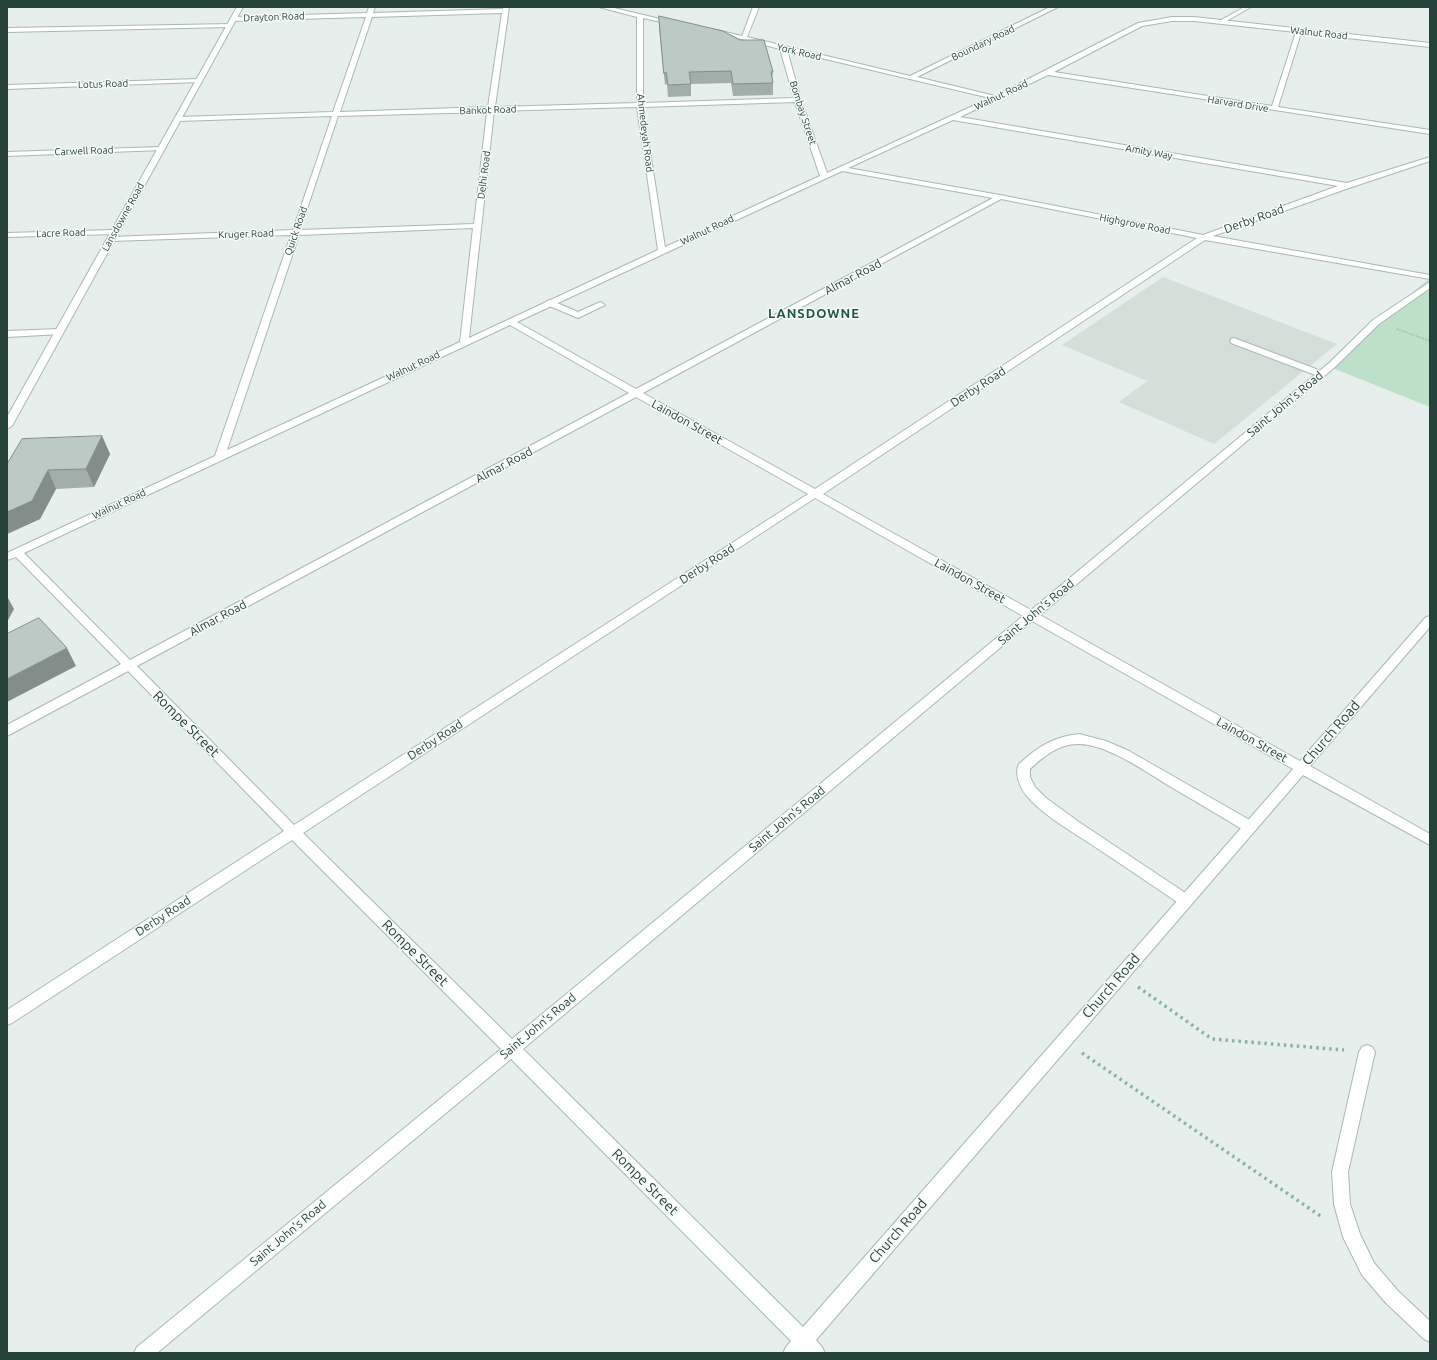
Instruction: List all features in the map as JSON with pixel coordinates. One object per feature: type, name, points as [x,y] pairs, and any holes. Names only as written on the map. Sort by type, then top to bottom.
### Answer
[{"type":"street","name":"Lansdowne Road","points":[[7,426],[240,7]]},
{"type":"street","points":[[603,7],[683,25]]},
{"type":"street","points":[[743,38],[746,35],[756,7]]},
{"type":"street","name":"Boundary Road","points":[[910,78],[1055,7]]},
{"type":"street","points":[[1221,22],[1248,7]]},
{"type":"street","name":"Drayton Road","points":[[7,30],[232,22],[371,11],[506,9]]},
{"type":"street","name":"Delhi Road","points":[[464,343],[491,109],[506,9]]},
{"type":"street","name":"Quick Road","points":[[220,456],[371,11]]},
{"type":"street","name":"Ahmedeyah Road","points":[[640,15],[640,106],[662,251]]},
{"type":"street","name":"Walnut Road","points":[[12,554],[840,168],[996,98],[1140,24],[1172,19],[1221,22],[1430,45]]},
{"type":"street","name":"York Road","points":[[712,31],[996,98]]},
{"type":"street","points":[[1274,109],[1299,31]]},
{"type":"street","name":"Bombay Street","points":[[783,48],[798,100],[824,176]]},
{"type":"street","name":"Harvard Drive","points":[[1047,73],[1430,132]]},
{"type":"street","name":"Lotus Road","points":[[7,87],[198,81]]},
{"type":"street","name":"Bankot Road","points":[[178,119],[798,100]]},
{"type":"street","name":"Amity Way","points":[[952,118],[1346,186]]},
{"type":"street","name":"Carwell Road","points":[[7,154],[160,149]]},
{"type":"street","name":"Derby Road","points":[[7,1018],[815,494],[1204,237],[1346,186],[1430,159]]},
{"type":"street","name":"Highgrove Road","points":[[840,168],[1000,197],[1204,237],[1430,277]]},
{"type":"street","name":"Almar Road","points":[[7,731],[637,394],[1000,197]]},
{"type":"street","name":"Kruger Road","points":[[113,235],[296,232],[478,226]]},
{"type":"street","name":"Lacre Road","points":[[7,235],[113,235]]},
{"type":"street","name":"Saint John's Road","points":[[143,1353],[512,1049],[1321,374],[1376,322],[1430,284]]},
{"type":"street","points":[[550,303],[578,315],[601,305]]},
{"type":"street","name":"Laindon Street","points":[[510,322],[1430,840]]},
{"type":"street","points":[[7,334],[59,332]]},
{"type":"street","points":[[1234,340],[1321,374]]},
{"type":"street","name":"Rompe Street","points":[[12,554],[129,666],[293,832],[816,1353]]},
{"type":"street","name":"Church Road","points":[[792,1353],[1430,620]]},
{"type":"street","points":[[1185,900],[1041,802],[1030,790],[1024,777],[1024,767],[1034,757],[1052,744],[1080,739],[1097,743],[1135,760],[1250,827]]},
{"type":"street","points":[[1367,1052],[1340,1172],[1342,1204],[1352,1237],[1368,1269],[1392,1297],[1430,1333]]},
{"type":"path","points":[[1376,322],[1430,341]]},
{"type":"path","points":[[1121,975],[1212,1040],[1367,1052]]},
{"type":"path","points":[[1063,1041],[1352,1237]]},
{"type":"shaded area","points":[[1163,277],[1337,344],[1214,444],[1119,402],[1147,381],[1062,345]]},
{"type":"green space","points":[[1430,278],[1430,407],[1325,365]]},
{"type":"building","points":[[659,16],[723,31],[740,40],[764,40],[773,72],[771,72],[773,83],[733,84],[731,71],[689,72],[691,84],[668,85],[666,72],[664,73]]},
{"type":"building","points":[[102,436],[86,469],[48,470],[32,501],[7,512],[7,464],[22,439]]},
{"type":"building","points":[[39,618],[67,648],[7,679],[7,634]]},
{"type":"district","name":"LANSDOWNE","points":[[814,314]]}]
